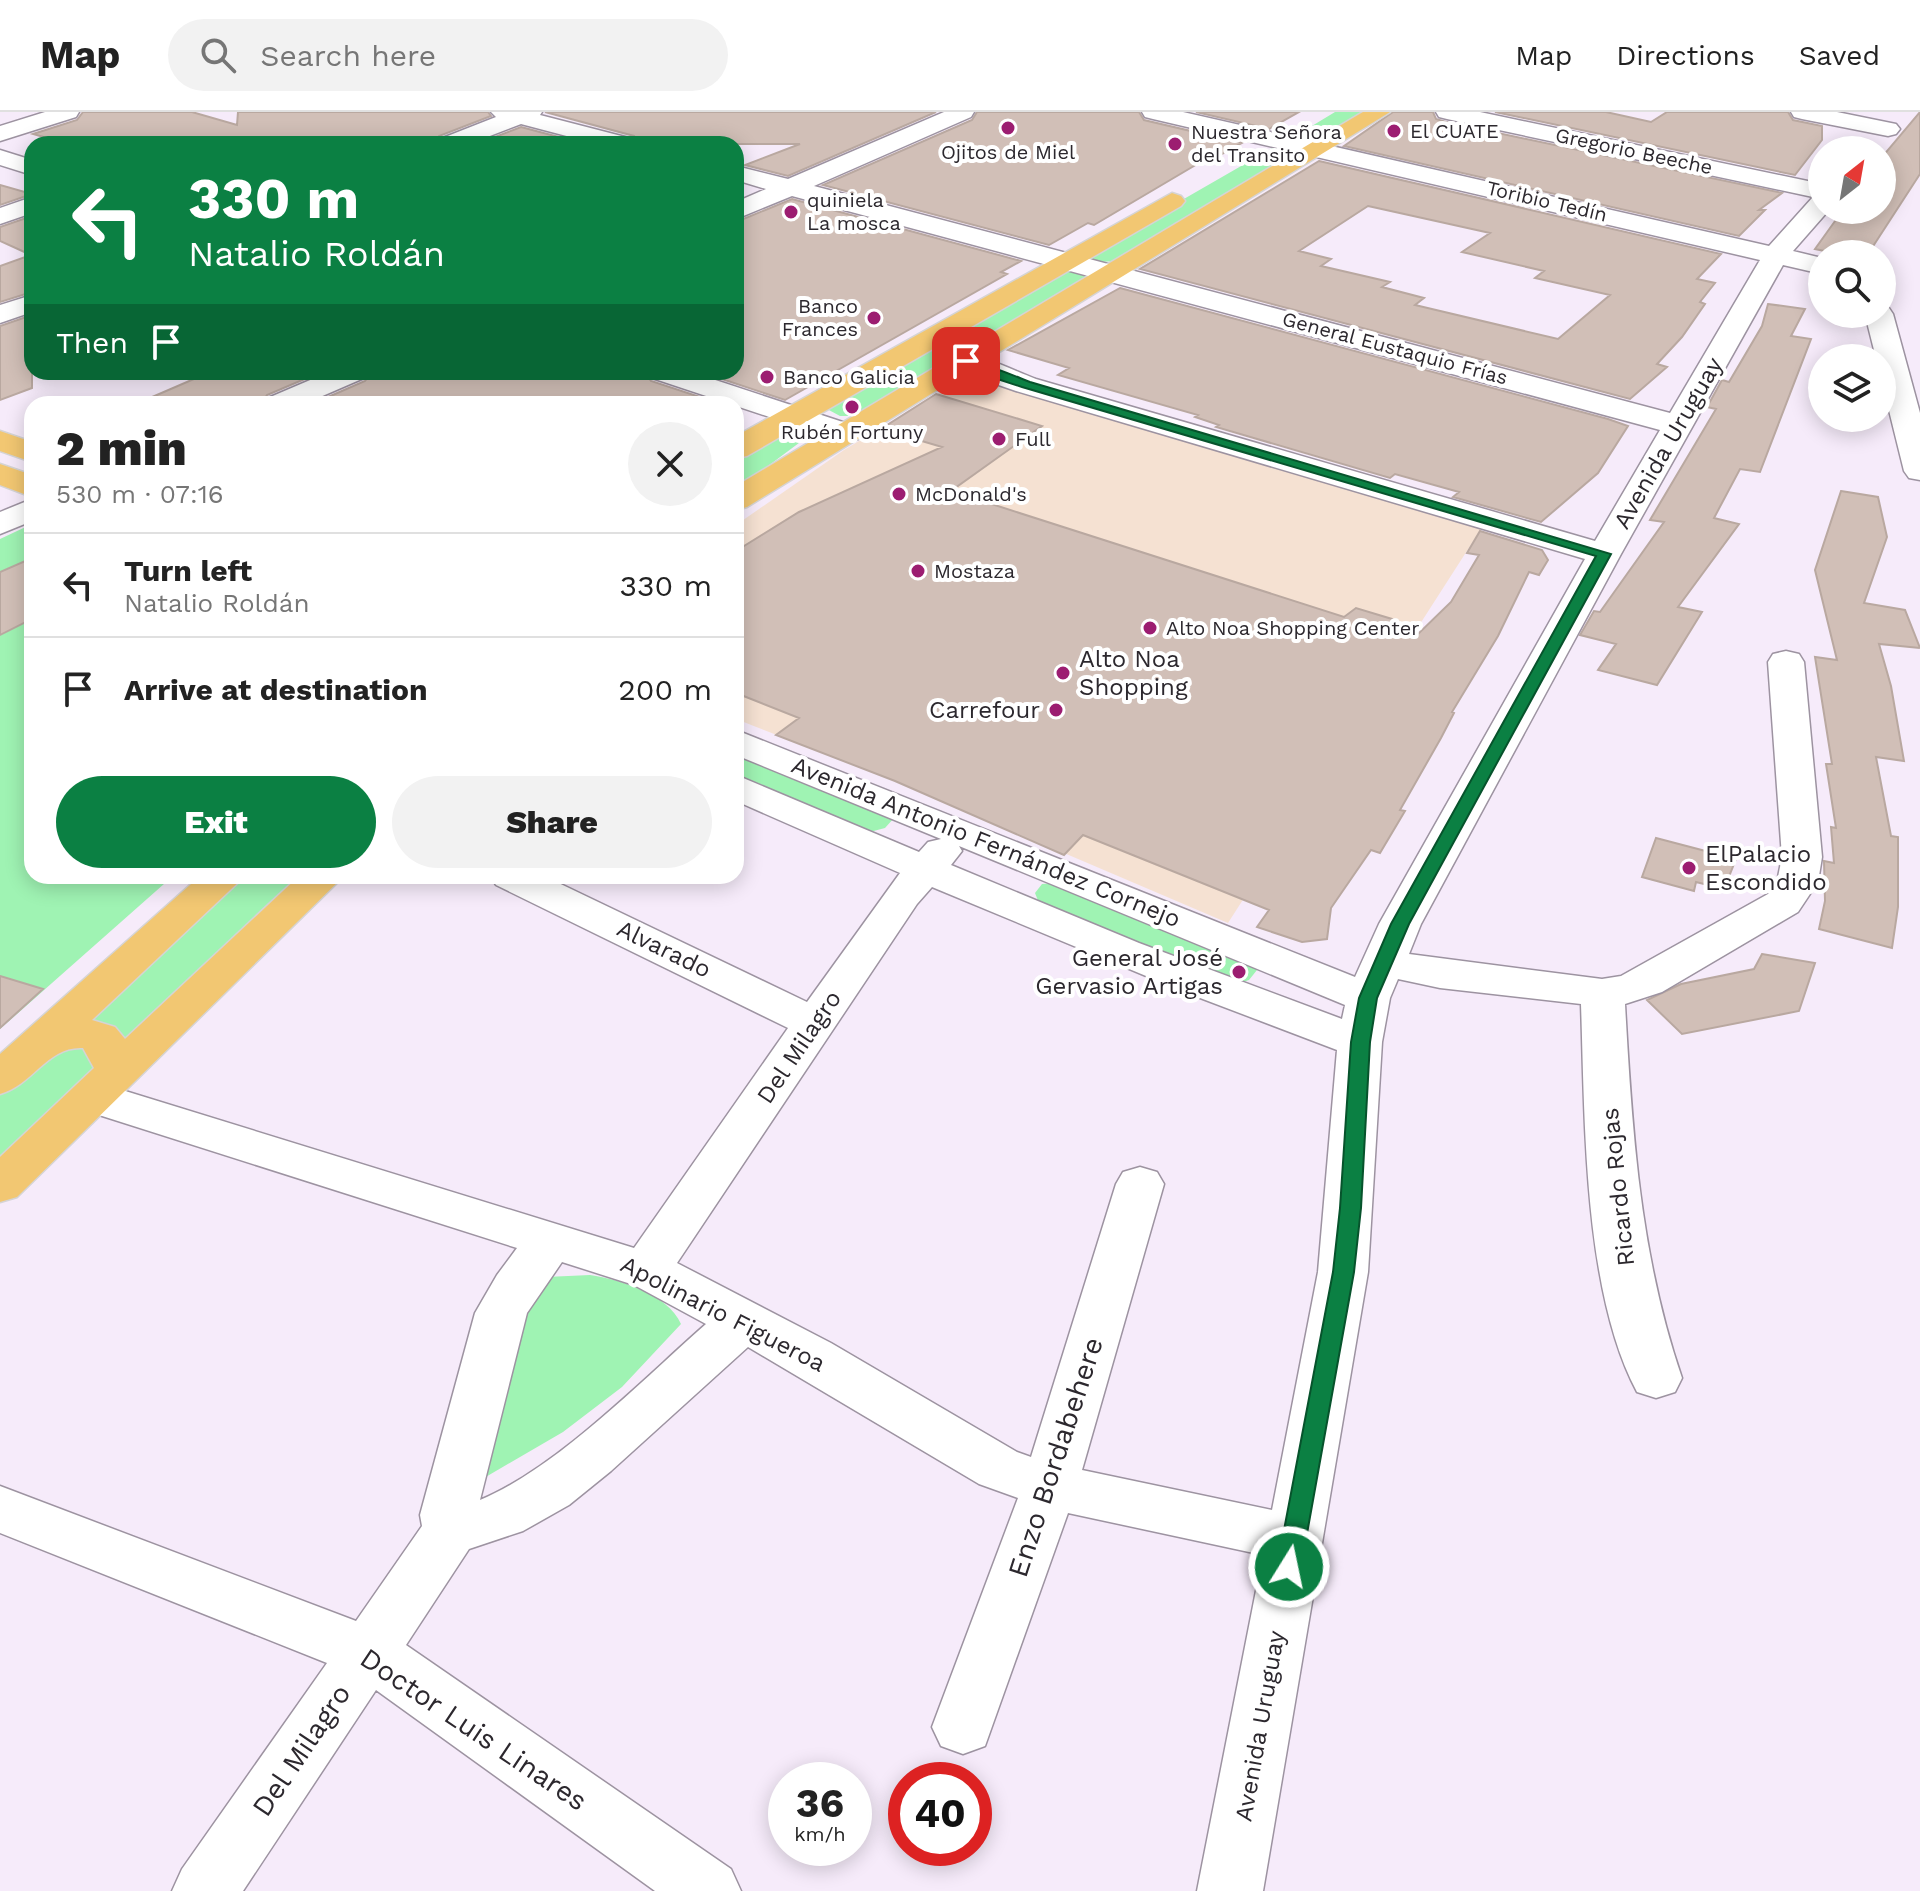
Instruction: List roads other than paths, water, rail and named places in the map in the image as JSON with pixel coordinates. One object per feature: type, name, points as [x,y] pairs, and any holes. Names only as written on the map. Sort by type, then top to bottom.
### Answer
[{"type":"main road","points":[[744,495],[1379,112]]},
{"type":"main road","points":[[1240,162],[1301,127]]},
{"type":"main road","points":[[744,445],[1187,192]]},
{"type":"main road","points":[[934,338],[965,340],[973,357]]},
{"type":"main road","points":[[0,440],[24,450]]},
{"type":"main road","points":[[0,473],[24,484]]},
{"type":"main road","points":[[0,1079],[215,884]]},
{"type":"main road","points":[[0,1185],[315,884]]},
{"type":"main road","points":[[42,1040],[73,1032],[90,1032],[100,1037],[112,1050],[106,1084]]},
{"type":"street","points":[[0,134],[68,112]]},
{"type":"street","points":[[744,208],[963,112]]},
{"type":"street","name":"Toribio Tedín","points":[[1153,112],[1808,262]]},
{"type":"street","name":"Gregorio Beeche","points":[[1447,112],[1808,188]]},
{"type":"street","points":[[1802,112],[1896,120]]},
{"type":"street","points":[[466,136],[517,114],[596,136]]},
{"type":"street","points":[[1882,136],[1896,120]]},
{"type":"street","points":[[0,157],[24,165]]},
{"type":"street","name":"General Eustaquio Frías","points":[[744,175],[1113,271],[1678,425]]},
{"type":"street","points":[[0,216],[24,208]]},
{"type":"street","name":"Avenida Uruguay","points":[[1230,1891],[1343,1272],[1351,1208],[1360,1042],[1376,980],[1400,924],[1604,554],[1776,254],[1808,218]]},
{"type":"street","points":[[0,315],[24,306]]},
{"type":"street","points":[[1883,328],[1920,471]]},
{"type":"street","points":[[973,357],[974,367],[1026,385],[1604,554]]},
{"type":"street","points":[[298,396],[335,380]]},
{"type":"street","points":[[687,380],[736,396]]},
{"type":"street","points":[[744,399],[847,433]]},
{"type":"street","points":[[0,524],[24,513]]},
{"type":"street","name":"Avenida Antonio Fernández Cornejo","points":[[744,744],[960,832],[1376,980],[1440,974],[1602,993],[1629,989],[1647,982],[1783,903],[1796,889],[1801,877],[1802,857],[1786,662]]},
{"type":"street","name":"Avenida Antonio Fernández Cornejo","points":[[744,790],[924,869],[1246,1001],[1360,1042]]},
{"type":"street","name":"Del Milagro","points":[[646,1270],[902,896],[960,832]]},
{"type":"street","name":"Alvarado","points":[[527,884],[816,1024]]},
{"type":"street","name":"Ricardo Rojas","points":[[1602,993],[1611,1164],[1632,1299],[1643,1344],[1656,1378]]},
{"type":"street","name":"Apolinario Figueroa","points":[[106,1084],[551,1240],[646,1270],[812,1357],[998,1468],[1050,1486],[1294,1538]]},
{"type":"street","name":"Enzo Bordabehere","points":[[963,1727],[1050,1486],[1140,1184]]},
{"type":"street","name":"Del Milagro","points":[[205,1891],[451,1530],[448,1515],[501,1313],[515,1288],[551,1240]]},
{"type":"street","points":[[451,1530],[474,1527],[538,1498],[574,1473],[743,1321]]},
{"type":"street","name":"Doctor Luis Linares","points":[[0,1509],[367,1652],[413,1681],[708,1891]]},
{"type":"place","name":"Ojitos de Miel","points":[[1008,128]]},
{"type":"place","name":"El CUATE","points":[[1394,131]]},
{"type":"place","name":"Nuestra Señora del Transito","points":[[1175,144]]},
{"type":"place","name":"quiniela La mosca","points":[[791,212]]},
{"type":"place","name":"Banco Frances","points":[[874,318]]},
{"type":"place","name":"Banco Galicia","points":[[767,377]]},
{"type":"place","name":"Rubén Fortuny","points":[[852,407]]},
{"type":"place","name":"Full","points":[[999,439]]},
{"type":"place","name":"McDonald's","points":[[899,494]]},
{"type":"place","name":"Mostaza","points":[[918,571]]},
{"type":"place","name":"Alto Noa Shopping Center","points":[[1150,628]]},
{"type":"place","name":"Alto Noa Shopping","points":[[1063,673]]},
{"type":"place","name":"Carrefour","points":[[1056,710]]},
{"type":"place","name":"ElPalacio Escondido","points":[[1689,868]]},
{"type":"place","name":"General José Gervasio Artigas","points":[[1239,972]]}]
